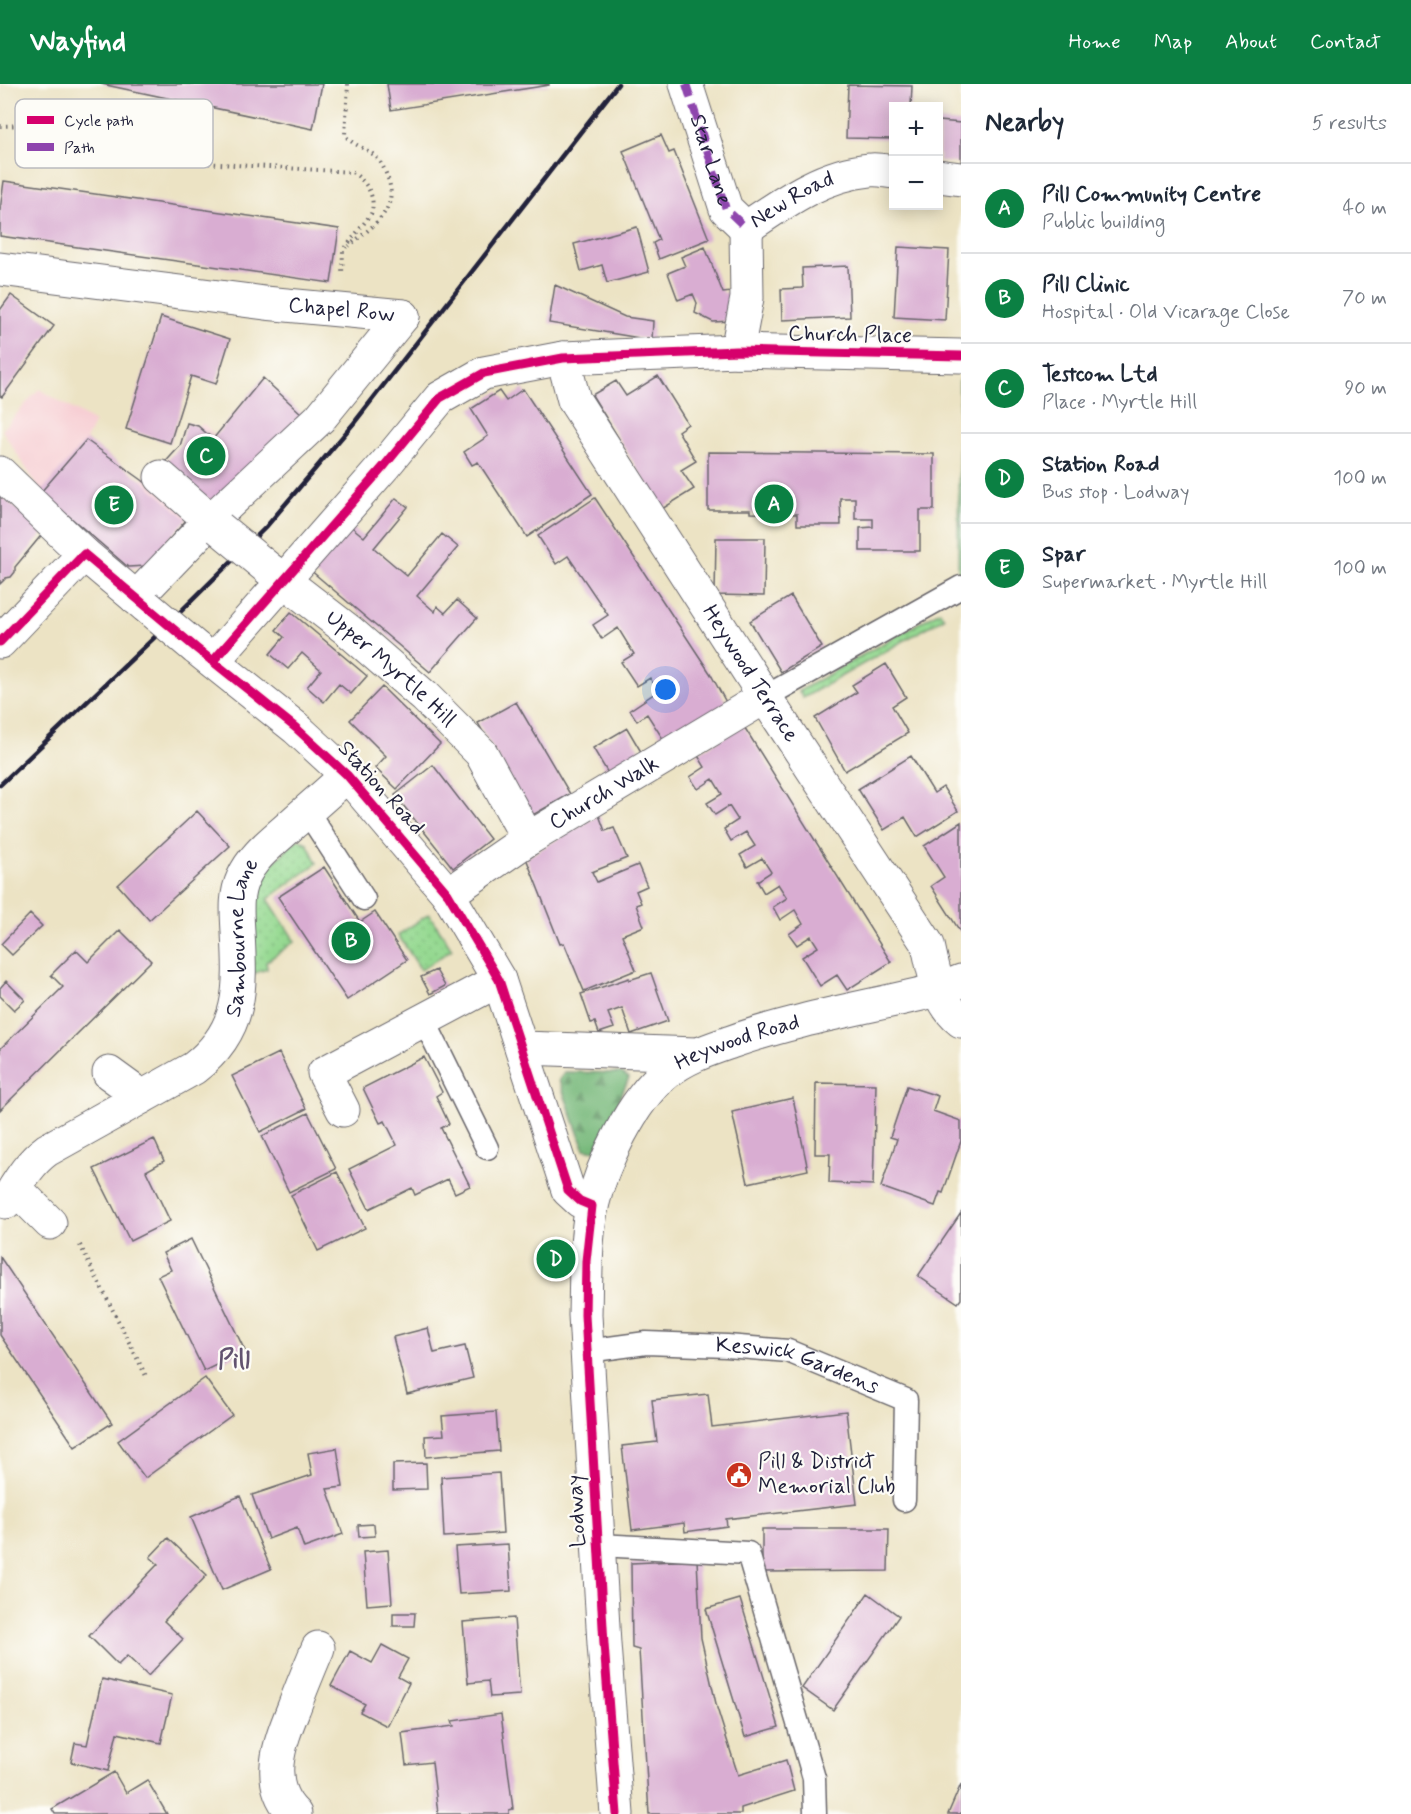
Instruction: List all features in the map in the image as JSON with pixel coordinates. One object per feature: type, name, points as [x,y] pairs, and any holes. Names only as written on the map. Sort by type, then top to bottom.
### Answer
[{"type":"street","name":"Star Lane","points":[[686,84],[726,209],[746,228]]},
{"type":"street","name":"New Road","points":[[737,351],[747,298],[746,228],[784,202],[823,181],[871,169],[889,171]]},
{"type":"street","points":[[943,176],[961,178]]},
{"type":"street","name":"Chapel Row","points":[[0,269],[163,291],[402,316],[320,418],[141,602]]},
{"type":"street","name":"Church Place","points":[[204,654],[385,465],[440,398],[484,373],[563,358],[737,351],[961,356]]},
{"type":"street","name":"Heywood Terrace","points":[[563,358],[574,400],[928,945],[950,985],[953,1015],[961,1021]]},
{"type":"street","name":"Station Road","points":[[0,473],[84,554],[296,728],[347,775],[448,894],[499,980],[568,1190],[580,1202],[592,1206]]},
{"type":"street","name":"Upper Myrtle Hill","points":[[162,477],[214,525],[350,631],[425,697],[481,753],[528,839]]},
{"type":"street","points":[[0,642],[84,554]]},
{"type":"street","name":"Church Walk","points":[[448,894],[528,839],[765,697]]},
{"type":"street","name":"Sambourne Lane","points":[[50,1223],[10,1195],[27,1168],[47,1150],[194,1068],[210,1056],[224,1039],[232,1021],[239,980],[236,904],[238,891],[250,864],[347,775]]},
{"type":"street","points":[[343,1110],[324,1073],[499,980]]},
{"type":"street","name":"Heywood Road","points":[[592,1206],[610,1156],[633,1109],[665,1073],[696,1054],[757,1033],[950,985]]},
{"type":"street","points":[[523,1048],[696,1054]]},
{"type":"street","points":[[109,1072],[142,1097]]},
{"type":"street","name":"Lodway","points":[[592,1206],[586,1261],[585,1315],[617,1814]]},
{"type":"street","points":[[295,1814],[280,1795],[276,1761],[282,1737],[318,1647]]},
{"type":"lane","points":[[765,697],[961,587]]},
{"type":"lane","points":[[307,811],[364,899]]},
{"type":"lane","points":[[424,1020],[488,1148]]},
{"type":"lane","name":"Keswick Gardens","points":[[587,1351],[646,1343],[727,1346],[788,1352],[906,1400],[904,1500]]},
{"type":"lane","points":[[599,1545],[748,1553],[814,1778],[815,1814]]},
{"type":"path","points":[[343,251],[380,219],[388,209],[391,193],[390,184],[380,161],[372,153],[354,145],[345,135],[348,84]]},
{"type":"path","points":[[0,126],[15,125]]},
{"type":"path","points":[[213,164],[352,172],[368,187],[373,208],[371,214],[343,251],[341,310]]},
{"type":"path","points":[[78,1241],[146,1376]]},
{"type":"shaded area","points":[[39,389],[95,422],[86,440],[142,480],[160,468],[180,446],[187,423],[198,426],[204,424],[216,436],[187,519],[146,566],[41,492],[2,430]]},
{"type":"green space","points":[[959,381],[961,381],[961,576],[958,578]]},
{"type":"green space","points":[[940,611],[944,618],[803,698],[799,691]]},
{"type":"green space","points":[[298,839],[307,843],[317,863],[268,899],[295,941],[266,962],[267,969],[252,974],[244,917],[260,876]]},
{"type":"green space","points":[[429,914],[452,949],[421,970],[398,935]]},
{"type":"green space","points":[[565,1072],[622,1073],[629,1078],[595,1151],[584,1149],[559,1080]]},
{"type":"building","points":[[101,84],[322,84],[313,129],[213,108],[213,99],[172,99]]},
{"type":"building","points":[[387,84],[549,84],[549,85],[391,110]]},
{"type":"building","points":[[848,85],[912,86],[911,102],[889,102],[889,139],[846,138]]},
{"type":"building","points":[[943,121],[961,123],[961,164],[943,162]]},
{"type":"building","points":[[661,135],[669,153],[674,151],[709,239],[659,259],[653,243],[659,240],[623,151]]},
{"type":"building","points":[[4,181],[339,229],[331,283],[0,236],[0,210]]},
{"type":"building","points":[[637,227],[649,272],[607,283],[602,265],[581,271],[574,244]]},
{"type":"building","points":[[705,247],[723,293],[741,291],[731,321],[713,322],[695,313],[697,303],[693,294],[678,300],[668,273],[685,266],[681,257]]},
{"type":"building","points":[[898,247],[949,250],[945,320],[894,317]]},
{"type":"building","points":[[848,266],[850,317],[782,320],[781,289],[803,288],[802,268]]},
{"type":"building","points":[[555,285],[625,317],[653,321],[652,340],[549,323]]},
{"type":"building","points":[[11,295],[54,326],[2,397],[0,396],[0,310]]},
{"type":"building","points":[[161,317],[230,339],[216,384],[191,376],[170,443],[126,429]]},
{"type":"building","points":[[658,376],[688,424],[678,431],[696,461],[681,470],[694,489],[662,509],[592,395],[616,381],[626,396]]},
{"type":"building","points":[[263,378],[303,415],[219,506],[160,468],[180,446],[187,423],[198,426],[213,439]]},
{"type":"building","points":[[523,389],[592,494],[527,537],[478,462],[472,465],[464,452],[488,436],[471,409],[499,391],[506,401]]},
{"type":"building","points":[[86,440],[142,480],[187,519],[146,566],[128,567],[41,492]]},
{"type":"building","points":[[708,452],[934,454],[934,510],[920,510],[920,551],[860,551],[860,528],[873,527],[873,519],[855,519],[855,498],[840,498],[841,525],[797,525],[797,514],[750,513],[750,510],[708,510]]},
{"type":"building","points":[[0,495],[44,532],[15,567],[15,572],[11,577],[6,578],[0,584]]},
{"type":"building","points":[[396,498],[408,507],[374,548],[407,576],[442,534],[458,547],[417,596],[435,612],[437,606],[445,613],[457,600],[477,618],[430,672],[309,569],[347,523],[364,537]]},
{"type":"building","points":[[595,498],[710,673],[728,706],[665,742],[647,714],[637,721],[630,710],[658,691],[650,678],[637,686],[621,662],[634,654],[618,628],[602,639],[593,625],[608,615],[568,556],[556,564],[538,536]]},
{"type":"building","points":[[716,538],[765,538],[764,596],[715,595]]},
{"type":"building","points":[[791,596],[822,647],[781,672],[750,621]]},
{"type":"building","points":[[291,612],[367,676],[351,694],[339,684],[324,702],[307,687],[321,670],[302,653],[288,669],[270,654],[284,637],[276,630]]},
{"type":"building","points":[[886,664],[906,697],[892,706],[908,733],[845,771],[815,718],[857,692],[852,685]]},
{"type":"building","points":[[382,687],[440,744],[397,789],[375,768],[386,756],[350,720]]},
{"type":"building","points":[[516,702],[570,794],[531,816],[478,723]]},
{"type":"building","points":[[743,725],[891,962],[847,990],[837,975],[820,986],[802,957],[818,947],[811,936],[797,945],[789,934],[803,924],[795,910],[780,920],[773,907],[787,898],[778,884],[764,893],[757,881],[771,872],[762,858],[747,867],[740,855],[755,846],[746,832],[731,841],[724,829],[738,820],[729,806],[715,815],[707,803],[722,794],[713,779],[698,789],[690,777],[705,767],[697,754]]},
{"type":"building","points":[[627,728],[643,755],[609,775],[593,748]]},
{"type":"building","points":[[911,756],[934,793],[943,787],[958,811],[917,837],[905,817],[884,830],[858,789]]},
{"type":"building","points":[[433,765],[490,839],[453,868],[395,795]]},
{"type":"building","points":[[197,811],[230,846],[149,920],[118,885]]},
{"type":"building","points":[[599,815],[605,831],[614,828],[627,858],[592,872],[597,882],[638,865],[647,886],[636,891],[641,903],[636,905],[644,926],[622,935],[636,970],[584,991],[564,943],[560,944],[526,858]]},
{"type":"building","points":[[961,822],[961,933],[931,886],[944,877],[924,846]]},
{"type":"building","points":[[324,867],[360,922],[375,912],[407,960],[347,1000],[278,897]]},
{"type":"building","points":[[30,914],[42,926],[12,955],[1,944]]},
{"type":"building","points":[[120,930],[151,961],[0,1110],[0,1049],[63,987],[51,975],[76,950],[88,962]]},
{"type":"building","points":[[436,970],[445,986],[430,994],[421,977]]},
{"type":"building","points":[[651,973],[668,1021],[631,1034],[622,1008],[608,1013],[614,1028],[599,1033],[595,1022],[591,1023],[581,994]]},
{"type":"building","points":[[6,981],[25,1000],[14,1010],[0,996],[0,988]]},
{"type":"building","points":[[279,1053],[306,1109],[260,1132],[232,1076]]},
{"type":"building","points":[[424,1057],[442,1092],[436,1096],[449,1124],[441,1128],[470,1186],[455,1193],[448,1179],[415,1195],[412,1188],[369,1209],[349,1169],[397,1145],[385,1121],[380,1123],[363,1088]]},
{"type":"building","points":[[816,1083],[876,1084],[873,1185],[829,1183],[830,1154],[815,1154]]},
{"type":"building","points":[[907,1086],[938,1096],[933,1111],[961,1121],[961,1141],[943,1193],[940,1192],[935,1206],[881,1187],[897,1139],[890,1137]]},
{"type":"building","points":[[793,1098],[808,1170],[748,1183],[732,1112]]},
{"type":"building","points":[[308,1113],[336,1169],[289,1192],[262,1136]]},
{"type":"building","points":[[154,1139],[164,1161],[146,1171],[170,1221],[130,1241],[94,1169]]},
{"type":"building","points":[[337,1172],[365,1228],[318,1251],[291,1195]]},
{"type":"building","points":[[961,1213],[961,1299],[958,1303],[918,1276]]},
{"type":"building","points":[[191,1239],[245,1351],[204,1371],[158,1276],[171,1270],[163,1253]]},
{"type":"building","points":[[0,1257],[112,1423],[75,1447],[0,1335]]},
{"type":"building","points":[[428,1328],[434,1353],[465,1346],[473,1378],[407,1394],[393,1337]]},
{"type":"building","points":[[205,1378],[232,1415],[145,1478],[118,1441]]},
{"type":"building","name":"Pill & District Memorial Club","points":[[708,1394],[712,1427],[846,1411],[857,1504],[726,1519],[727,1526],[685,1532],[684,1523],[632,1530],[622,1446],[657,1442],[652,1400]]},
{"type":"building","points":[[496,1412],[499,1451],[426,1457],[425,1436],[444,1435],[442,1416]]},
{"type":"building","points":[[337,1448],[343,1487],[327,1489],[343,1534],[304,1548],[297,1528],[268,1539],[252,1495],[312,1475],[308,1453]]},
{"type":"building","points":[[426,1463],[427,1489],[393,1490],[393,1464]]},
{"type":"building","points":[[499,1473],[503,1533],[444,1537],[441,1477]]},
{"type":"building","points":[[240,1496],[271,1569],[222,1590],[191,1517]]},
{"type":"building","points":[[374,1524],[375,1536],[359,1537],[358,1525]]},
{"type":"building","points":[[762,1529],[889,1529],[888,1571],[762,1572]]},
{"type":"building","points":[[168,1538],[207,1575],[164,1621],[183,1639],[148,1676],[127,1656],[118,1665],[89,1636],[158,1564],[150,1557]]},
{"type":"building","points":[[508,1544],[511,1591],[459,1594],[455,1547]]},
{"type":"building","points":[[388,1550],[392,1603],[367,1605],[363,1552]]},
{"type":"building","points":[[697,1560],[701,1638],[717,1708],[738,1775],[786,1760],[794,1791],[741,1808],[741,1814],[649,1814],[639,1650],[632,1648],[631,1563]]},
{"type":"building","points":[[868,1593],[899,1616],[833,1710],[802,1688]]},
{"type":"building","points":[[740,1599],[779,1727],[745,1737],[706,1609]]},
{"type":"building","points":[[393,1613],[415,1613],[414,1626],[393,1626]]},
{"type":"building","points":[[514,1618],[520,1695],[490,1697],[488,1681],[468,1683],[463,1622]]},
{"type":"building","points":[[382,1645],[408,1659],[398,1677],[409,1683],[387,1726],[360,1712],[365,1704],[331,1686],[350,1651],[372,1663]]},
{"type":"building","points":[[102,1679],[172,1695],[161,1743],[117,1733],[108,1771],[71,1762],[75,1743],[87,1745]]},
{"type":"building","points":[[501,1714],[513,1809],[509,1810],[509,1814],[438,1814],[432,1762],[406,1765],[402,1733],[454,1726],[452,1721]]},
{"type":"building","points":[[114,1772],[126,1793],[147,1780],[167,1814],[55,1814],[52,1809]]},
{"type":"building","points":[[961,1784],[961,1814],[948,1814]]},
{"type":"railway","points":[[0,785],[266,527],[354,423],[618,84]]},
{"type":"marked path","points":[[686,84],[726,209],[746,228]]},
{"type":"cycle path","points":[[213,661],[385,465],[440,398],[484,373],[563,358],[737,351],[961,356]]},
{"type":"cycle path","points":[[0,642],[84,554],[296,728],[347,775],[448,894],[499,980],[568,1190],[580,1201],[592,1206],[586,1261],[585,1315],[604,1644],[617,1814]]},
{"type":"place","name":"Testcom Ltd","points":[[206,456]]},
{"type":"place","name":"Pill Community Centre","points":[[774,504]]},
{"type":"place","name":"Spar","points":[[114,505]]},
{"type":"place","name":"Pill Clinic","points":[[351,941]]},
{"type":"place","name":"Station Road","points":[[556,1259]]},
{"type":"place","name":"Pill & District Memorial Club","points":[[739,1475]]},
{"type":"district","name":"Pill","points":[[234,1361]]}]
